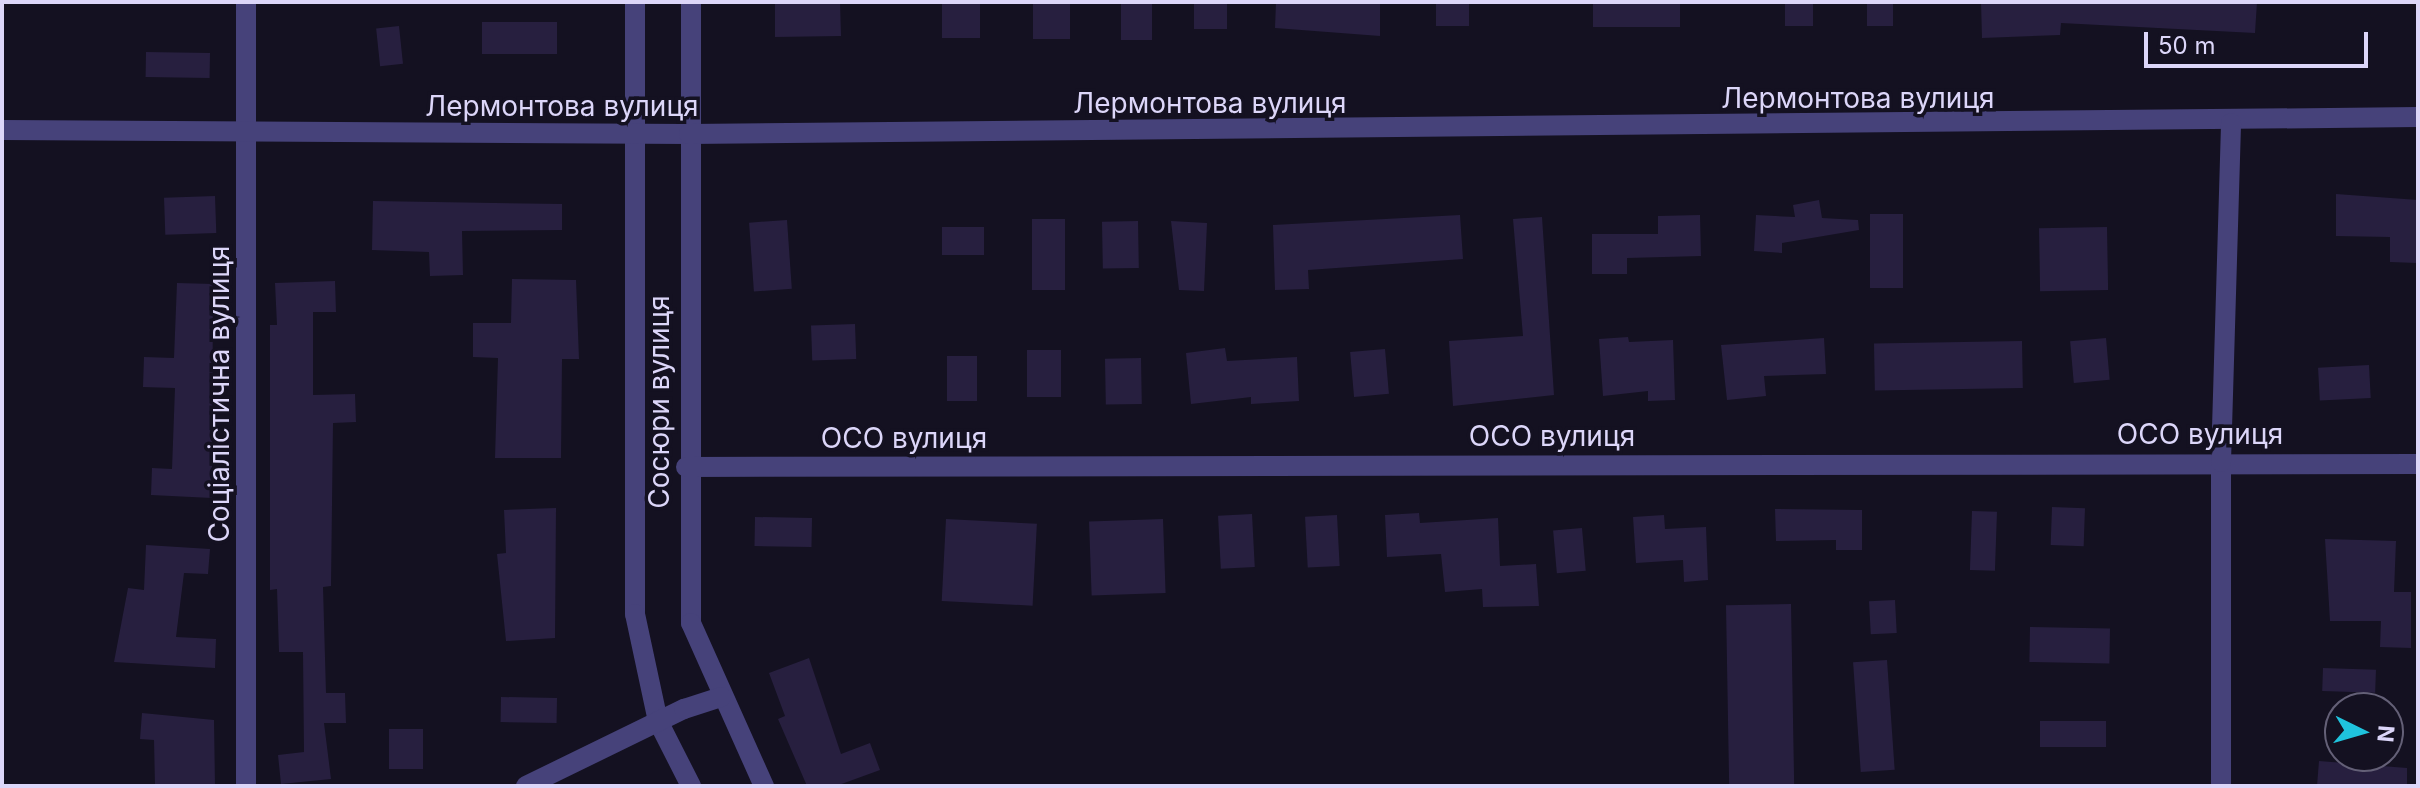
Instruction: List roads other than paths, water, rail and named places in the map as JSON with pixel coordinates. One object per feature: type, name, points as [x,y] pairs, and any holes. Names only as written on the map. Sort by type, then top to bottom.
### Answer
[{"type":"street","name":"Соціалістична вулиця","points":[[246,2],[246,786]]},
{"type":"street","name":"Сосюри вулиця","points":[[635,2],[632,134],[635,614],[658,721],[691,786]]},
{"type":"street","name":"Сосюри вулиця","points":[[691,2],[686,467],[691,623],[721,697],[764,786]]},
{"type":"street","name":"Лермонтова вулиця","points":[[2,130],[689,134],[2231,123],[2418,117]]},
{"type":"street","points":[[2221,786],[2221,462],[2231,123]]},
{"type":"street","name":"ОСО вулиця","points":[[686,467],[2418,464]]},
{"type":"street","points":[[526,786],[658,721],[721,697]]}]
